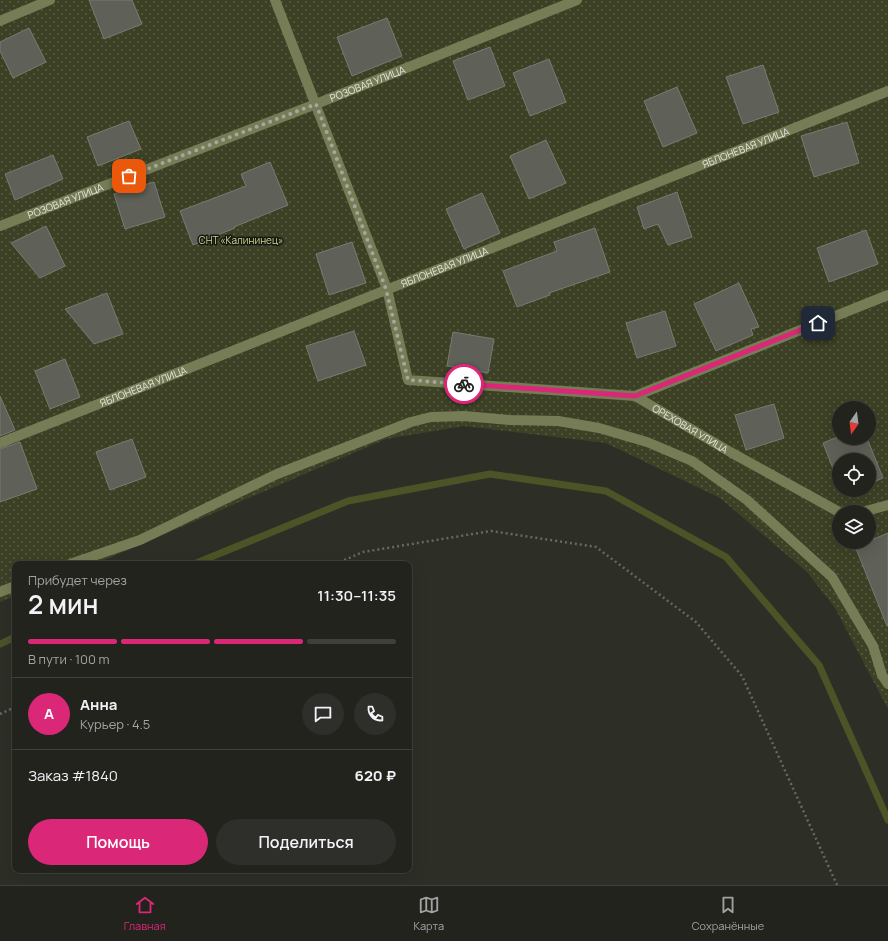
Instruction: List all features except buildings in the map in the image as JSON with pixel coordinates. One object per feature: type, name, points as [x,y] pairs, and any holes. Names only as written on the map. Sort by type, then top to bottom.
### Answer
[{"type":"street","points":[[0,21],[50,0]]},
{"type":"street","points":[[275,0],[386,289]]},
{"type":"street","name":"РОЗОВАЯ УЛИЦА","points":[[0,226],[316,104],[577,0]]},
{"type":"street","name":"ЯБЛОНЕВАЯ УЛИЦА","points":[[0,443],[888,91]]},
{"type":"street","name":"ОРЕХОВАЯ УЛИЦА","points":[[386,289],[408,380],[635,396],[732,453],[832,508]]},
{"type":"street","points":[[635,396],[888,295]]},
{"type":"street","points":[[79,561],[140,540],[277,474],[411,422],[431,417],[464,416],[510,420],[558,421],[599,428],[647,442],[686,458],[747,500],[832,577],[873,646],[882,675],[888,684]]},
{"type":"street","points":[[876,508],[888,505]]},
{"type":"street","points":[[0,592],[12,587]]},
{"type":"path","points":[[343,561],[363,552],[491,531],[596,547],[696,622],[742,676],[837,885]]},
{"type":"path","points":[[0,714],[12,708]]},
{"type":"green space","name":"СНТ «Калининец»","points":[[0,0],[888,0],[888,709],[835,608],[807,572],[720,498],[606,443],[464,426],[386,439],[102,561],[12,561],[12,597],[0,602]]},
{"type":"waterway","points":[[201,561],[348,501],[490,474],[606,491],[726,557],[819,665],[888,820]]},
{"type":"waterway","points":[[0,644],[12,638]]},
{"type":"way so far","points":[[129,176],[316,104],[386,289],[408,380],[464,384]]},
{"type":"route","points":[[464,384],[635,396],[818,323]]}]
